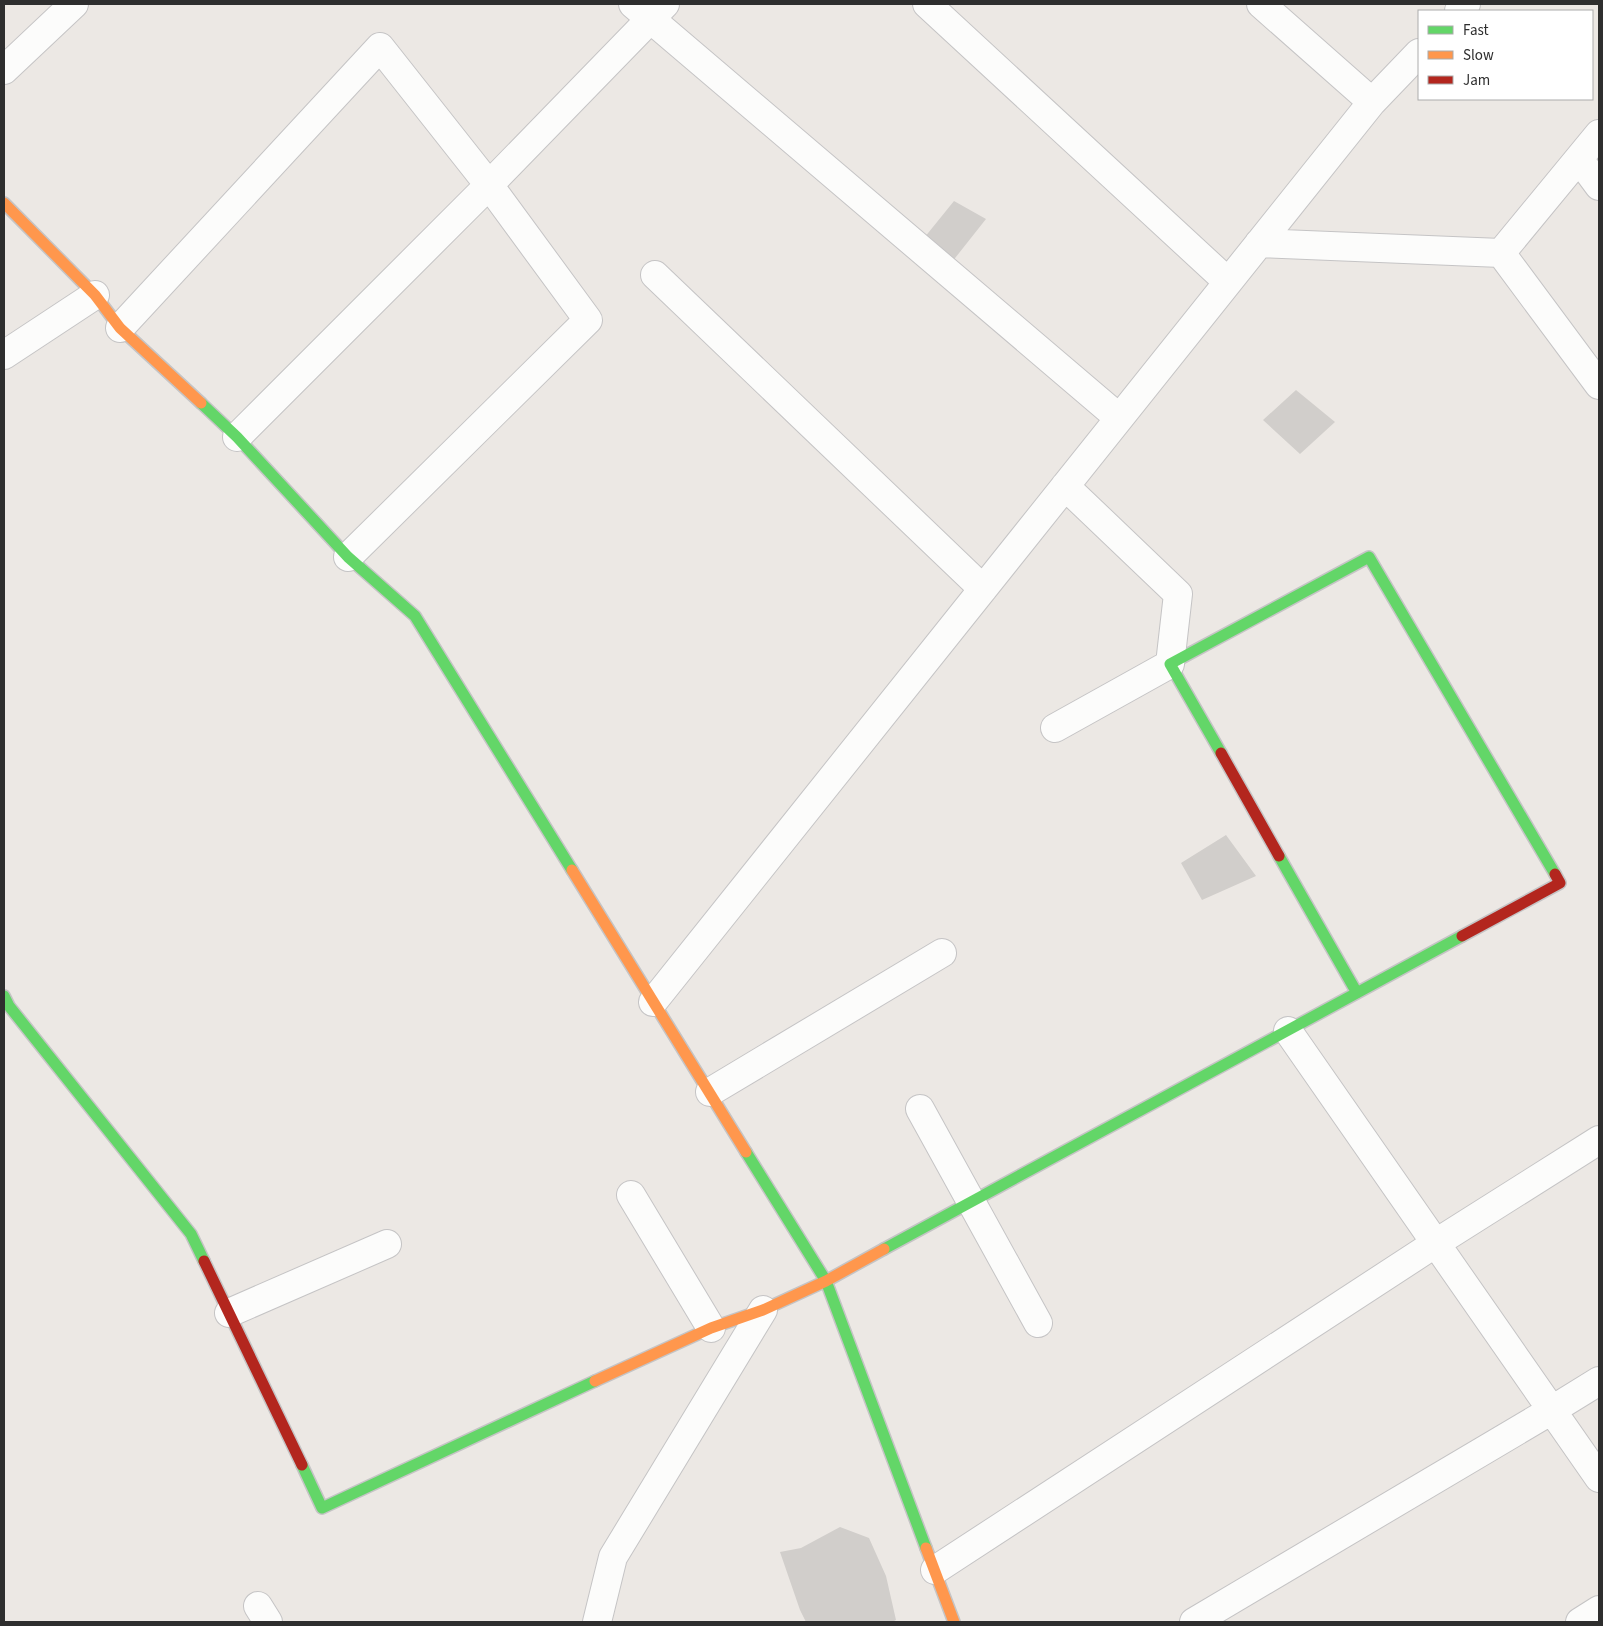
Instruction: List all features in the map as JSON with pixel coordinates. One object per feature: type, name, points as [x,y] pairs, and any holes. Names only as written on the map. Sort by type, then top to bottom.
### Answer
[{"type":"street","points":[[4,70],[74,4]]},
{"type":"street","points":[[927,4],[1228,282]]},
{"type":"street","points":[[1261,4],[1372,102]]},
{"type":"street","points":[[237,437],[488,185],[649,9],[1120,418]]},
{"type":"street","points":[[120,328],[380,47],[488,185],[588,320],[348,557]]},
{"type":"street","points":[[653,1002],[1372,102],[1418,54]]},
{"type":"street","points":[[1502,253],[1599,134]]},
{"type":"street","points":[[1579,158],[1599,186]]},
{"type":"street","points":[[4,203],[95,294],[120,328],[237,437],[348,557],[415,616],[826,1281],[954,1622]]},
{"type":"street","points":[[1259,243],[1502,253]]},
{"type":"street","points":[[1502,253],[1599,385]]},
{"type":"street","points":[[655,275],[983,589]]},
{"type":"street","points":[[4,355],[95,294]]},
{"type":"street","points":[[1065,486],[1178,594],[1170,664],[1358,993]]},
{"type":"street","points":[[4,996],[15,1013],[192,1234],[322,1508],[711,1328],[763,1310],[826,1281],[1560,883],[1369,556],[1055,728]]},
{"type":"street","points":[[710,1092],[942,953]]},
{"type":"street","points":[[1288,1031],[1599,1478]]},
{"type":"street","points":[[920,1109],[1038,1323]]},
{"type":"street","points":[[935,1570],[1436,1243],[1599,1140]]},
{"type":"street","points":[[631,1195],[711,1328]]},
{"type":"street","points":[[229,1313],[387,1244]]},
{"type":"street","points":[[597,1622],[613,1557],[763,1310]]},
{"type":"street","points":[[1194,1622],[1599,1381]]},
{"type":"street","points":[[1580,1622],[1599,1610]]},
{"type":"building","points":[[954,201],[986,219],[948,267],[920,243]]},
{"type":"building","points":[[1296,390],[1335,422],[1300,454],[1263,420]]},
{"type":"building","points":[[1226,835],[1256,876],[1202,900],[1181,863]]},
{"type":"building","points":[[840,1527],[869,1538],[886,1576],[896,1620],[892,1622],[806,1622],[780,1552],[801,1548]]},
{"type":"traffic: fast","points":[[201,403],[237,437],[348,557],[415,616],[572,870]]},
{"type":"traffic: fast","points":[[1221,753],[1170,664],[1369,557],[1555,874]]},
{"type":"traffic: fast","points":[[1279,856],[1357,993]]},
{"type":"traffic: fast","points":[[884,1249],[1462,936]]},
{"type":"traffic: fast","points":[[4,996],[9,1006],[191,1234],[204,1261]]},
{"type":"traffic: fast","points":[[746,1152],[826,1281],[926,1548]]},
{"type":"traffic: fast","points":[[302,1465],[322,1508],[595,1381]]},
{"type":"traffic: slow","points":[[4,203],[95,295],[120,328],[201,403]]},
{"type":"traffic: slow","points":[[572,870],[746,1152]]},
{"type":"traffic: slow","points":[[595,1381],[711,1328],[763,1310],[826,1281],[884,1249]]},
{"type":"traffic: slow","points":[[926,1548],[954,1622]]},
{"type":"traffic: jam","points":[[1221,753],[1279,856]]},
{"type":"traffic: jam","points":[[1462,936],[1560,883],[1555,874]]},
{"type":"traffic: jam","points":[[204,1261],[302,1465]]}]
